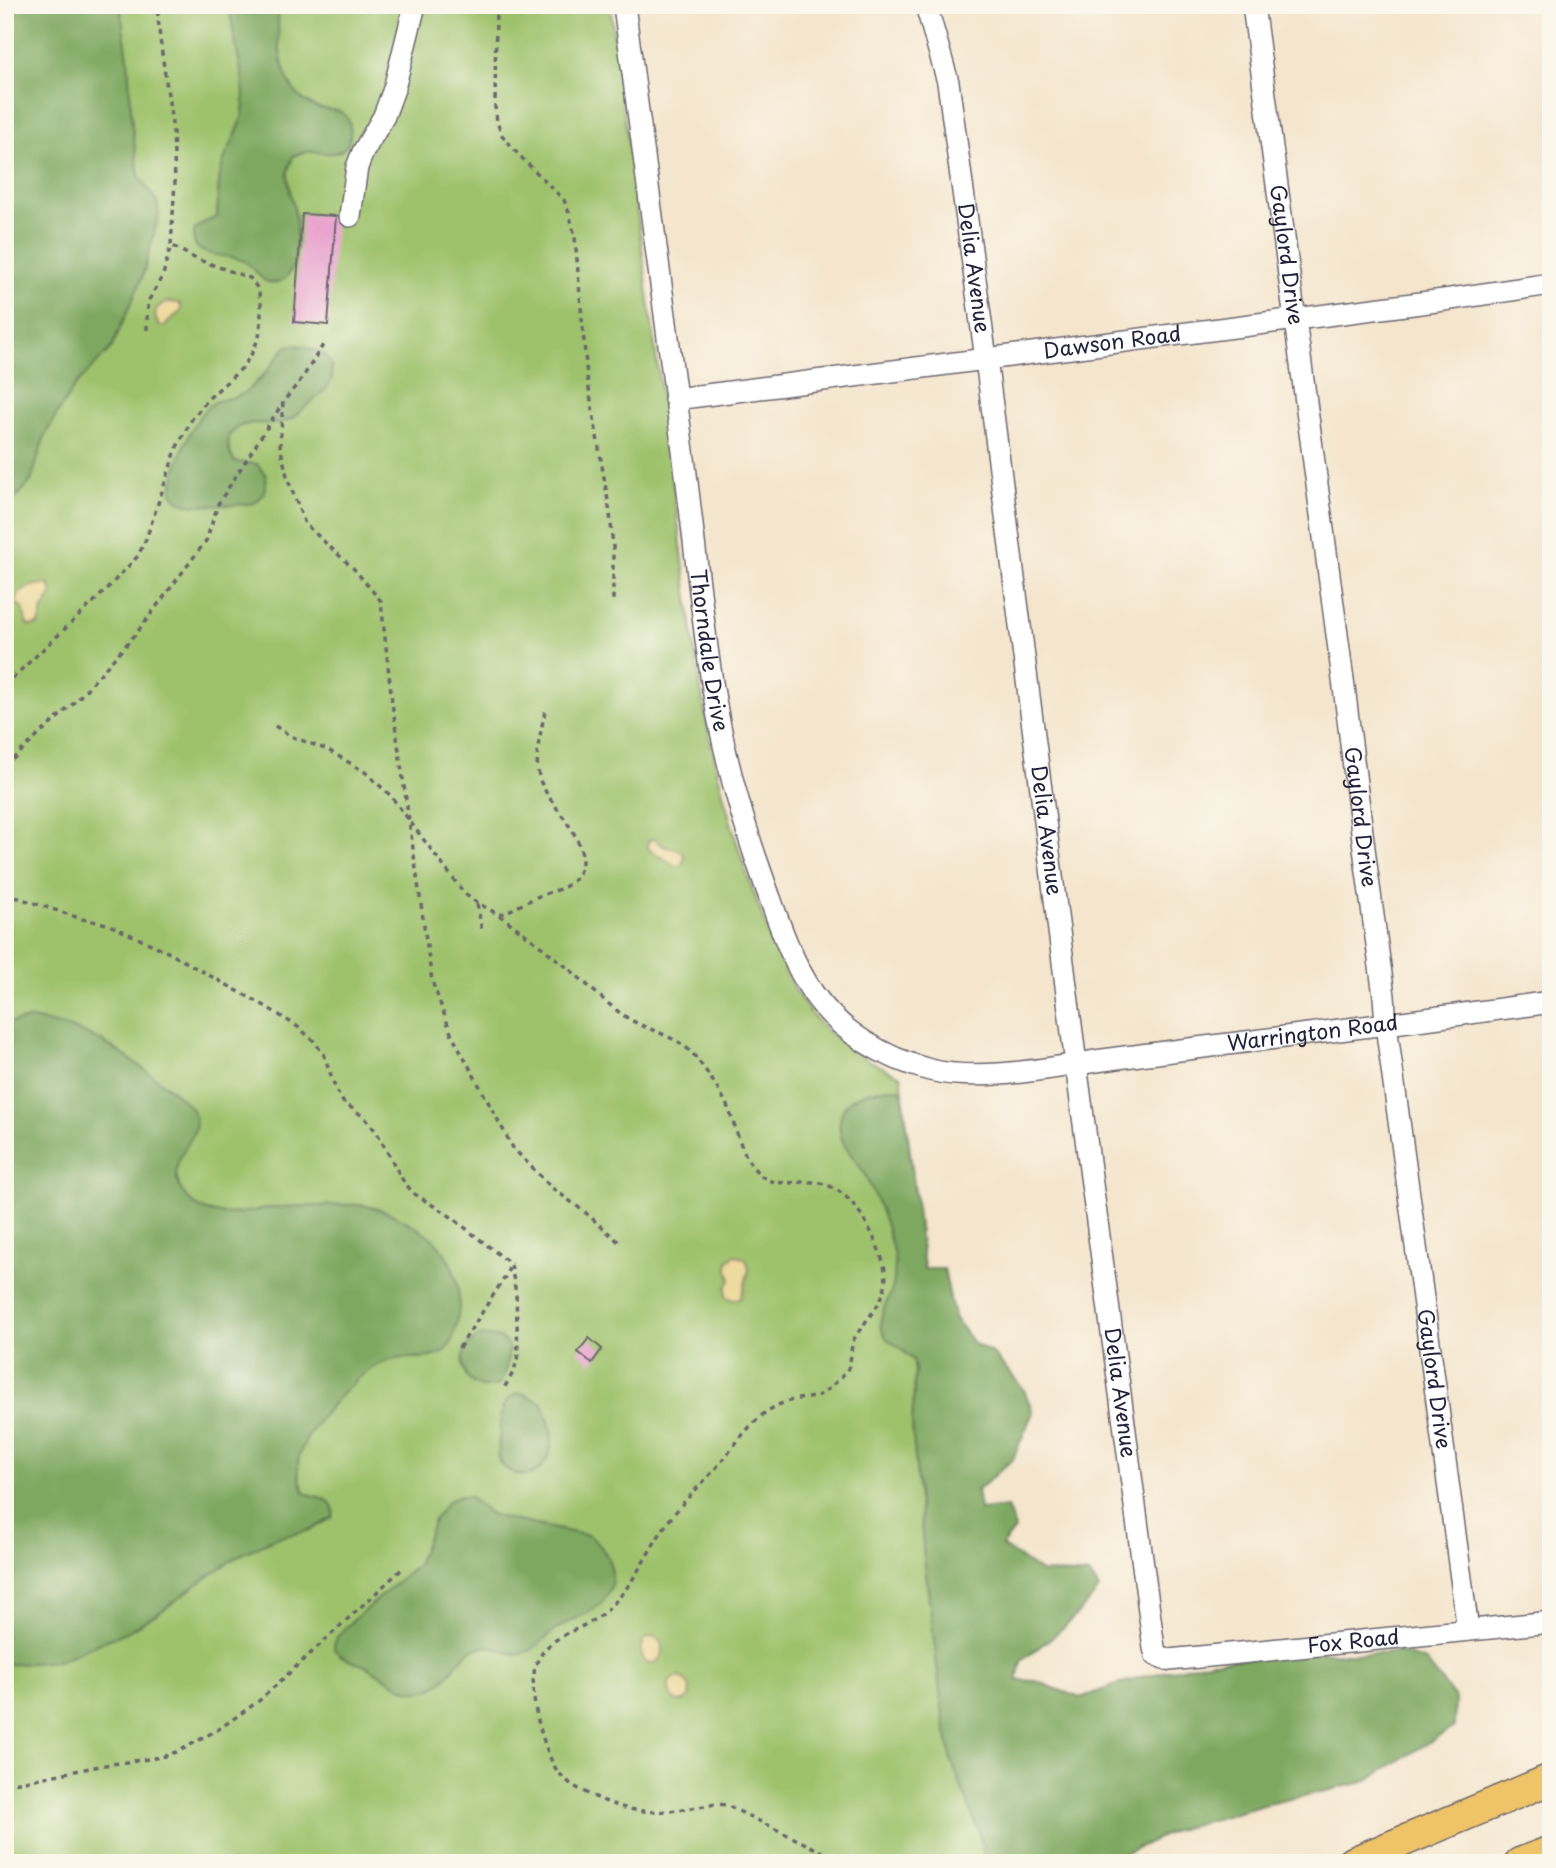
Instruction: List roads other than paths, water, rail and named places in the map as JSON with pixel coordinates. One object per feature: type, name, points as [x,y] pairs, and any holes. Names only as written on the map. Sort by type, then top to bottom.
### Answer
[{"type":"highway","points":[[1352,1863],[1551,1779]]},
{"type":"highway","points":[[1520,1863],[1551,1851]]},
{"type":"street","points":[[350,216],[357,167],[384,116],[394,89],[415,5]]},
{"type":"street","name":"Thorndale Drive","points":[[624,5],[709,662],[725,746],[756,860],[784,937],[814,994],[832,1016],[871,1046],[901,1061],[933,1071],[970,1075],[1076,1064]]},
{"type":"street","name":"Delia Avenue","points":[[926,5],[947,82],[986,359],[1076,1064],[1156,1656]]},
{"type":"street","name":"Gaylord Drive","points":[[1253,5],[1468,1630]]},
{"type":"street","name":"Dawson Road","points":[[675,399],[1551,284]]},
{"type":"street","name":"Warrington Road","points":[[1076,1064],[1551,1002]]},
{"type":"street","name":"Fox Road","points":[[1156,1656],[1169,1660],[1551,1622]]}]
